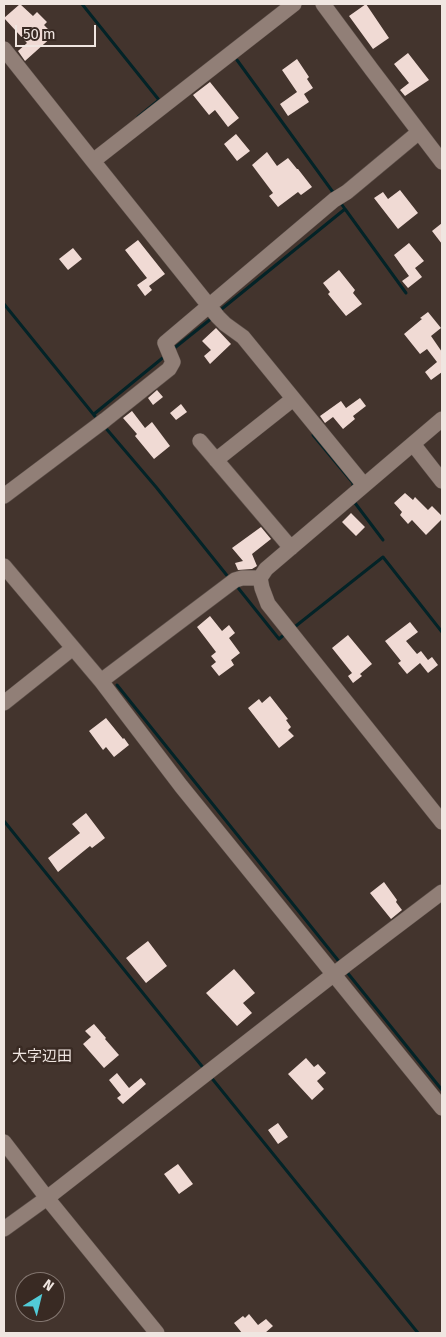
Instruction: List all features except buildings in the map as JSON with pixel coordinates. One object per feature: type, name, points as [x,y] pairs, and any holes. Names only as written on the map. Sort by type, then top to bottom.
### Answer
[{"type":"street","points":[[95,159],[294,4]]},
{"type":"street","points":[[323,4],[442,162]]},
{"type":"street","points":[[4,49],[95,159],[214,311],[252,349],[289,402],[357,491]]},
{"type":"street","points":[[4,496],[170,369],[173,362],[165,343],[214,311],[334,200],[419,132]]},
{"type":"street","points":[[216,460],[289,402]]},
{"type":"street","points":[[442,419],[290,548],[266,569],[260,578],[268,604],[442,822]]},
{"type":"street","points":[[200,441],[290,548]]},
{"type":"street","points":[[412,444],[442,481]]},
{"type":"street","points":[[4,566],[101,681],[181,786],[340,969],[442,1108]]},
{"type":"street","points":[[101,681],[232,582],[242,578],[260,578]]},
{"type":"street","points":[[4,703],[72,648]]},
{"type":"street","points":[[4,1229],[442,892]]},
{"type":"street","points":[[4,1142],[46,1198],[157,1333]]},
{"type":"waterway","points":[[82,4],[159,100],[138,117]]},
{"type":"waterway","points":[[237,60],[335,195]]},
{"type":"waterway","points":[[218,312],[345,209],[340,202]]},
{"type":"waterway","points":[[345,209],[406,293]]},
{"type":"waterway","points":[[4,304],[98,420]]},
{"type":"waterway","points":[[172,350],[212,318]]},
{"type":"waterway","points":[[94,414],[165,356]]},
{"type":"waterway","points":[[104,426],[229,578]]},
{"type":"waterway","points":[[313,435],[353,483],[353,487]]},
{"type":"waterway","points":[[355,501],[383,540]]},
{"type":"waterway","points":[[292,629],[383,557],[442,632]]},
{"type":"waterway","points":[[235,584],[279,639],[285,634]]},
{"type":"waterway","points":[[117,685],[341,964]]},
{"type":"waterway","points":[[4,821],[205,1070]]},
{"type":"waterway","points":[[346,971],[442,1090]]},
{"type":"waterway","points":[[210,1076],[418,1333]]},
{"type":"district","name":"大字辺田","points":[[42,1057]]}]
